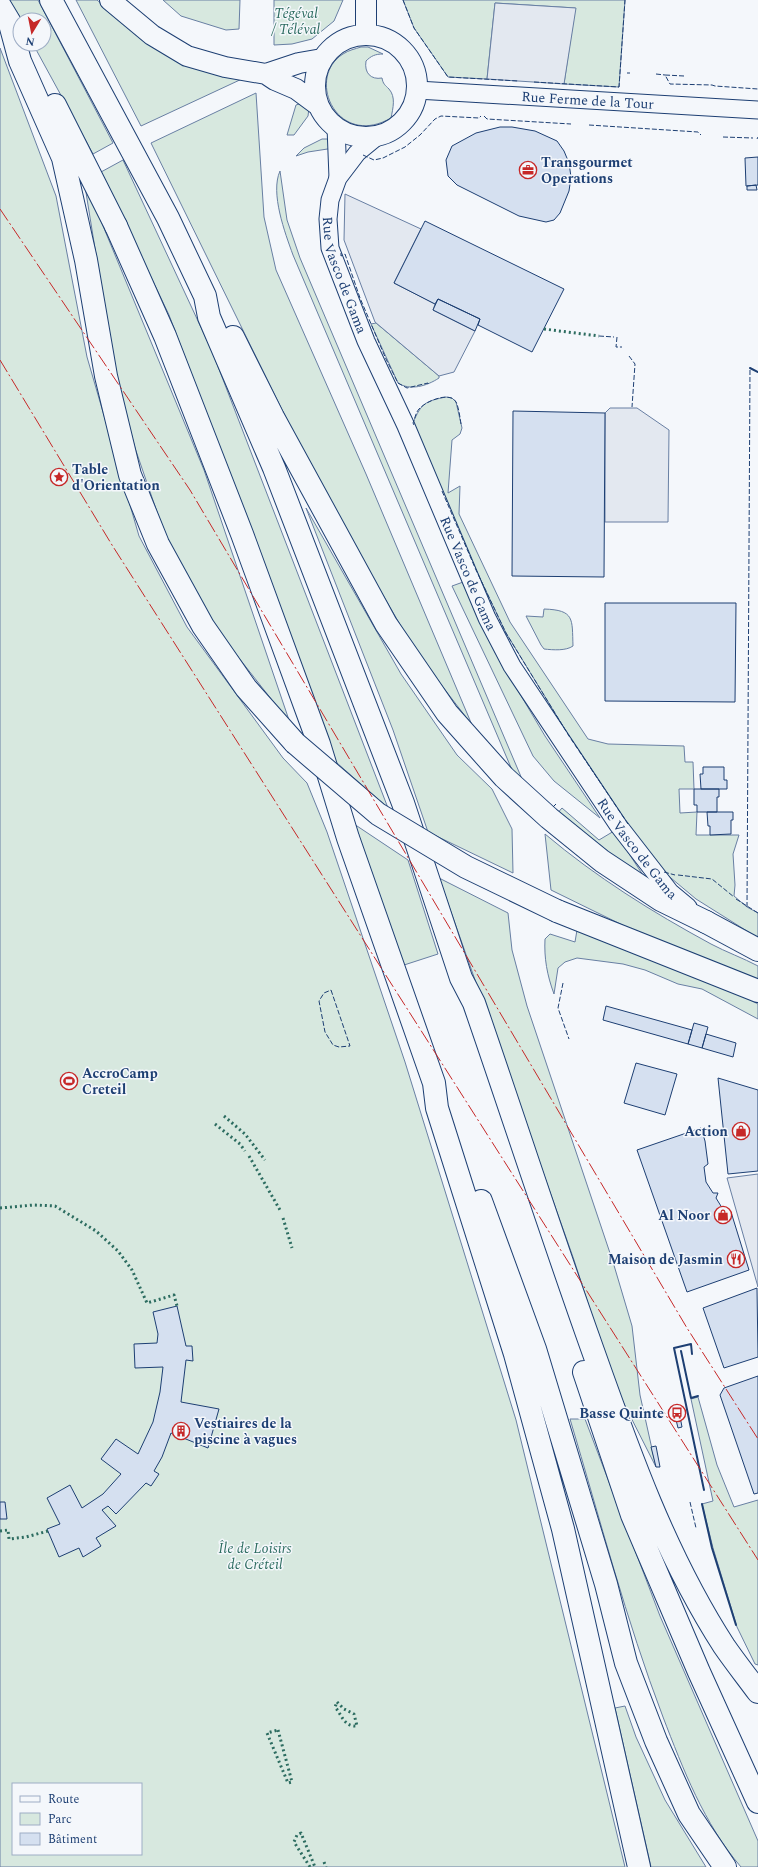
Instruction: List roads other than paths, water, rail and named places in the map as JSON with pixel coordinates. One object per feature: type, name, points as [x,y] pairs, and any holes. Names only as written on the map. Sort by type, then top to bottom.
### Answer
[{"type":"main road","points":[[51,0],[168,218],[205,296],[209,317],[274,468],[402,803],[461,978],[468,1012],[596,1410],[632,1515],[699,1672],[758,1802]]},
{"type":"main road","points":[[110,0],[152,36],[187,56],[225,67],[266,74],[275,80],[296,89],[319,106]]},
{"type":"main road","points":[[366,0],[366,35]]},
{"type":"main road","points":[[10,24],[20,61],[62,158],[86,260],[106,376],[130,475],[158,544],[203,626],[246,688],[295,744],[378,814],[466,867],[557,911],[758,991]]},
{"type":"main road","points":[[366,35],[386,39],[408,56],[415,71],[418,90],[412,108],[406,117],[390,131],[379,135],[360,136],[344,132],[326,118],[319,106],[315,82],[322,59],[333,46],[349,38],[366,35]]},
{"type":"main road","points":[[26,52],[116,226],[165,336],[245,542],[319,744],[348,838],[434,1083],[447,1106],[535,1350],[606,1584],[626,1663],[656,1741],[689,1814],[725,1867]]},
{"type":"main road","points":[[266,74],[299,63],[322,59]]},
{"type":"main road","points":[[205,296],[219,310],[273,417],[386,624],[448,713],[504,777],[602,861],[661,900],[758,950]]},
{"type":"main road","points":[[461,978],[474,1003],[563,1271],[631,1459],[669,1546],[697,1600],[725,1647],[758,1692]]},
{"type":"main road","points":[[434,1083],[437,1108],[515,1354],[563,1529],[639,1867]]},
{"type":"street","name":"Rue Ferme de la Tour","points":[[418,90],[758,110]]},
{"type":"street","name":"Rue Vasco de Gama","points":[[336,127],[338,178]]},
{"type":"street","name":"Rue Vasco de Gama","points":[[379,135],[357,153],[338,178],[330,200],[328,218],[330,248],[366,341],[397,405],[487,618],[512,666],[618,825],[670,892],[706,922]]},
{"type":"place","name":"Transgourmet Operations","points":[[528,170]]},
{"type":"place","name":"Table d'Orientation","points":[[59,477]]},
{"type":"place","name":"AccroCamp Creteil","points":[[69,1081]]},
{"type":"place","name":"Action","points":[[741,1131]]},
{"type":"place","name":"Al Noor","points":[[723,1215]]},
{"type":"place","name":"Maison de Jasmin","points":[[736,1259]]},
{"type":"place","name":"Basse Quinte","points":[[677,1413]]},
{"type":"place","name":"Vestiaires de la piscine à vagues","points":[[181,1431]]},
{"type":"park label","name":"Tégéval / Téléval","points":[[296,22]]},
{"type":"park label","name":"Île de Loisirs de Créteil","points":[[255,1556]]}]
